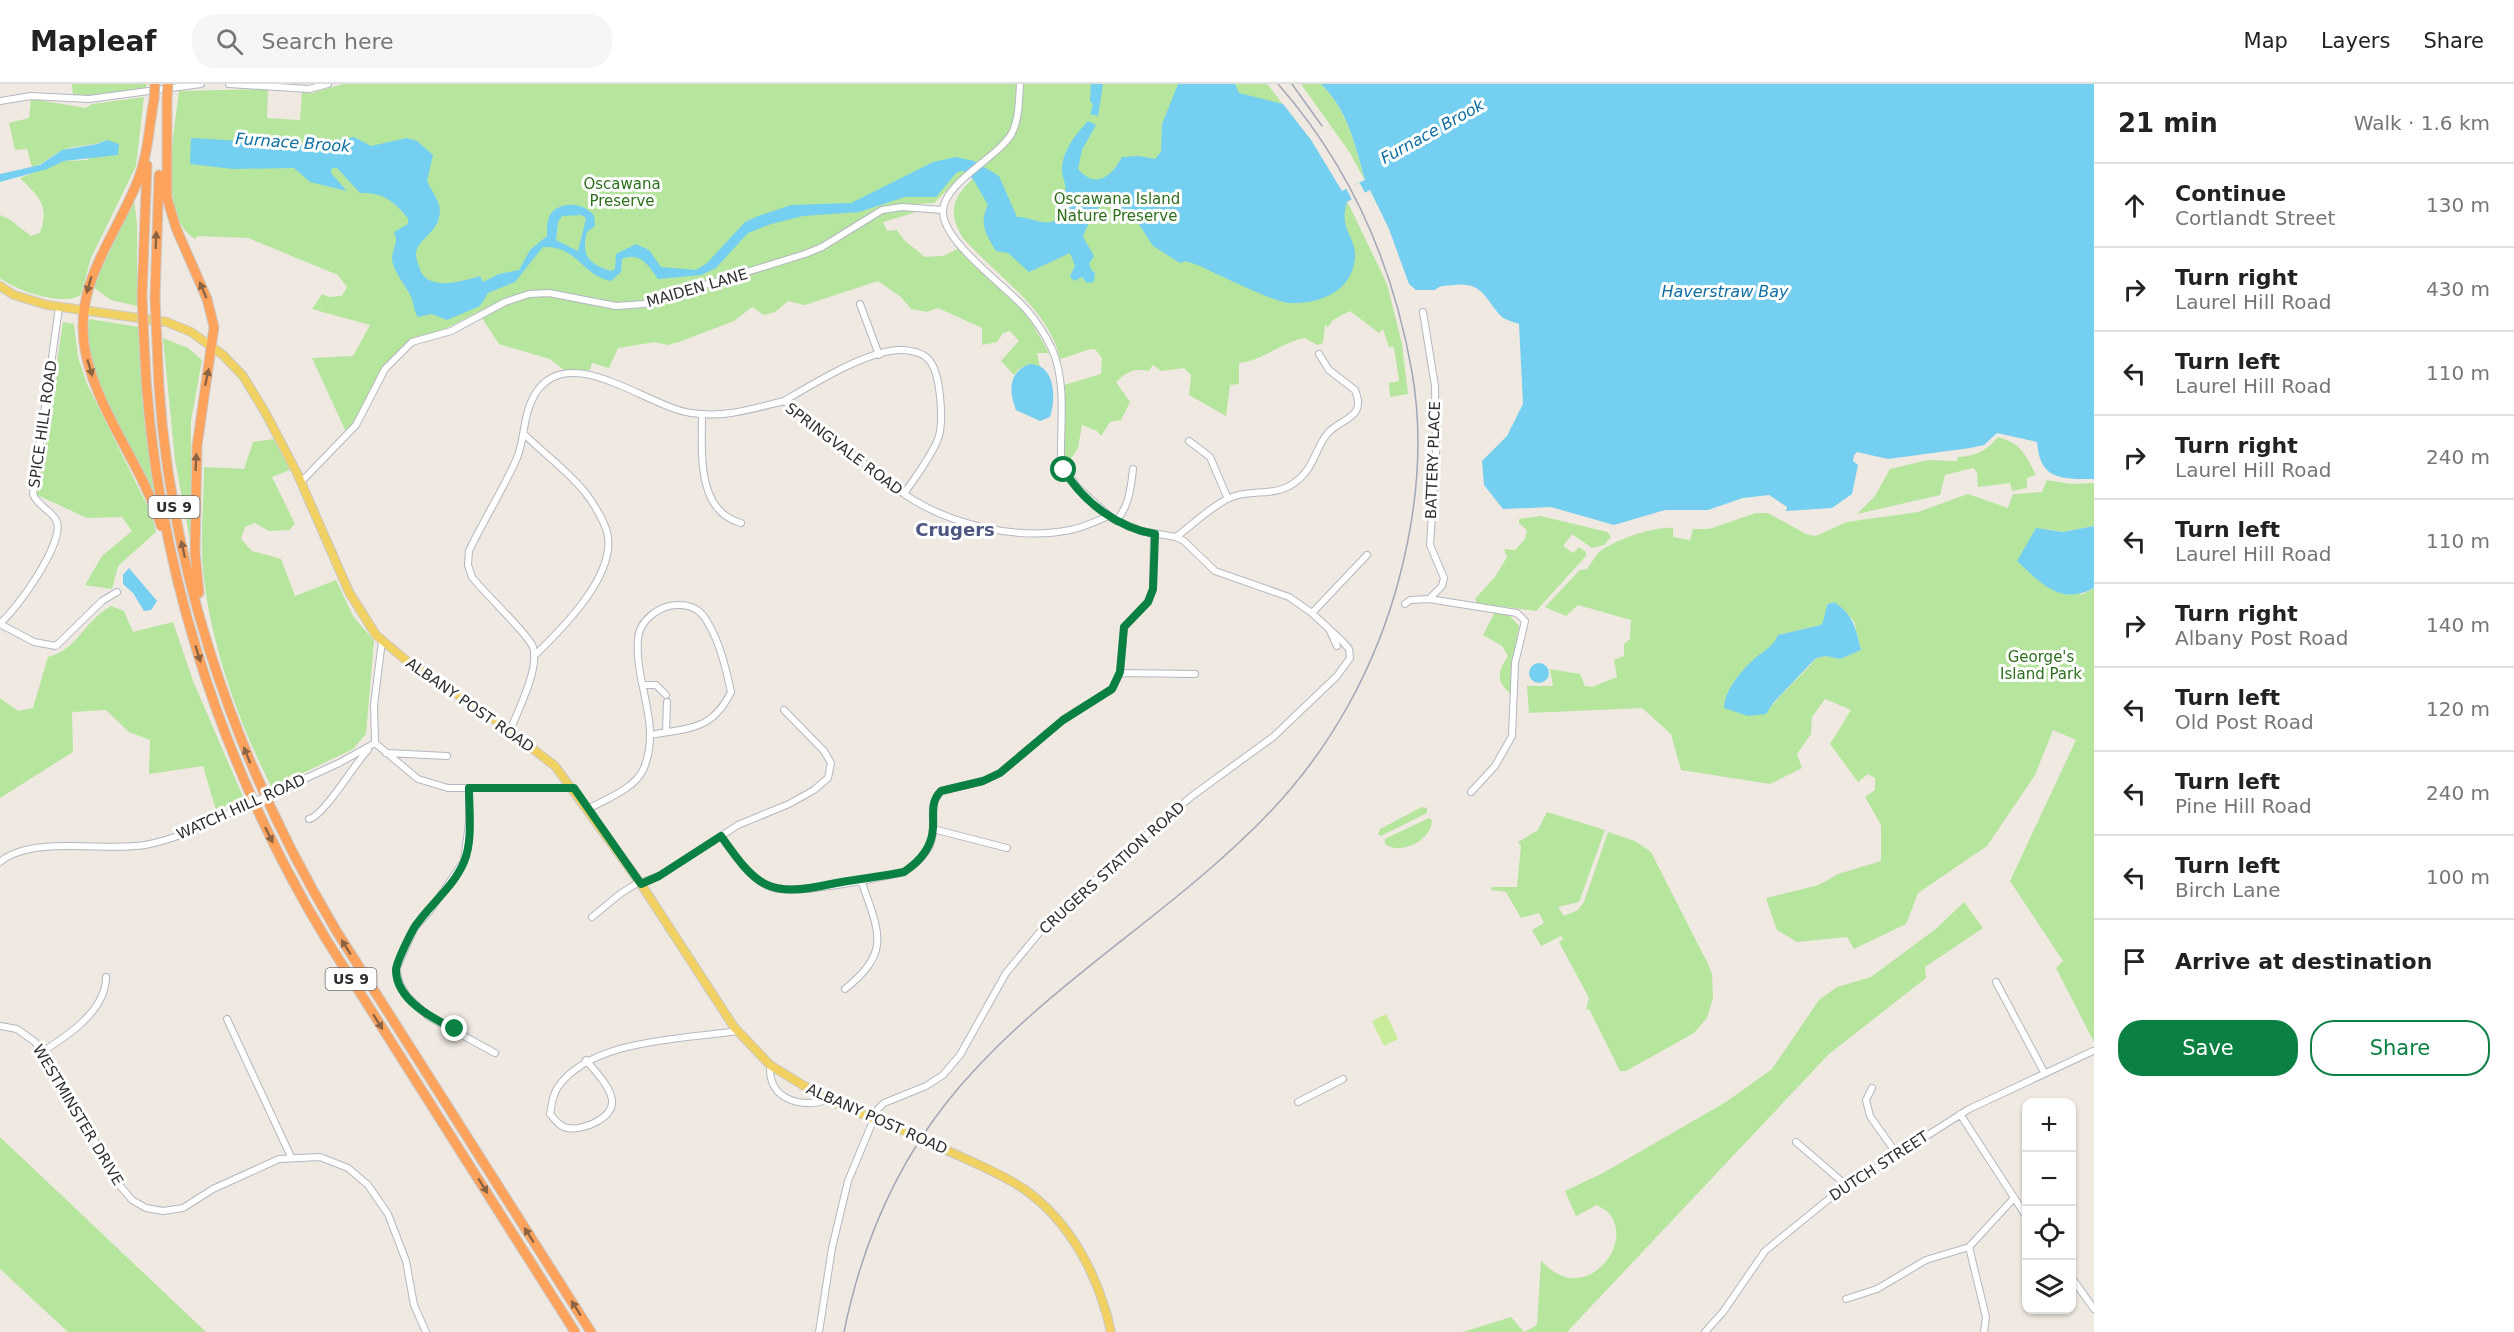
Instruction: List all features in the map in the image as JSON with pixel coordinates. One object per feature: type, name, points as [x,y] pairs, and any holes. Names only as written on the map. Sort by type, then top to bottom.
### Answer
[{"type":"highway","name":"US 9","points":[[155,84],[144,211],[142,296],[144,341],[158,481],[182,598],[227,738],[261,818],[290,877],[335,954],[576,1332]]},
{"type":"highway","name":"US 9","points":[[168,84],[157,203],[155,298],[161,412],[175,513],[214,666],[263,793],[306,880],[351,956],[591,1332]]},
{"type":"highway","points":[[166,98],[166,193],[176,228],[210,309],[214,327],[197,446],[195,532],[197,581],[214,666]]},
{"type":"highway","points":[[154,100],[142,170],[96,264],[82,311],[85,347],[92,376],[155,510],[182,598]]},
{"type":"main road","name":"ALBANY POST ROAD","points":[[0,286],[25,299],[59,307],[167,322],[191,332],[233,364],[249,385],[301,482],[349,592],[364,619],[382,641],[423,673],[510,731],[555,766],[574,788],[641,884],[738,1031],[770,1065],[827,1100],[902,1130],[1002,1176],[1046,1206],[1073,1240],[1091,1273],[1111,1332]]},
{"type":"street","points":[[0,102],[31,96],[89,99],[201,84]]},
{"type":"street","points":[[229,84],[309,89],[328,84]]},
{"type":"street","points":[[1020,84],[1016,120],[1011,134],[946,199],[943,210],[946,223],[960,244],[1024,307],[1047,339],[1056,358],[1060,378],[1061,465],[1077,487],[1116,521],[1155,534],[1176,537],[1184,541],[1215,571],[1278,592],[1312,613],[1329,628],[1337,646]]},
{"type":"street","name":"MAIDEN LANE","points":[[301,482],[356,425],[381,376],[404,348],[412,342],[462,326],[505,303],[539,293],[616,306],[644,304],[822,248],[882,210],[902,207],[943,210]]},
{"type":"street","points":[[860,304],[879,355]]},
{"type":"street","name":"SPICE HILL ROAD","points":[[0,624],[25,597],[43,567],[57,529],[56,520],[35,500],[33,494],[59,307]]},
{"type":"street","name":"BATTERY PLACE","points":[[1423,312],[1435,386],[1436,453],[1430,546],[1444,578],[1442,586],[1429,599]]},
{"type":"street","points":[[784,401],[826,376],[879,355],[902,350],[922,354],[930,360],[939,392],[938,438],[904,494]]},
{"type":"street","points":[[1176,537],[1228,499],[1280,491],[1297,482],[1315,460],[1329,431],[1356,412],[1358,396],[1355,390],[1329,370],[1320,354]]},
{"type":"street","name":"SPRINGVALE ROAD","points":[[534,656],[532,644],[472,577],[467,561],[474,540],[517,458],[534,395],[546,383],[572,372],[594,375],[660,405],[702,415],[717,417],[784,401],[921,506],[959,522],[990,529],[1068,531],[1109,516]]},
{"type":"street","points":[[702,415],[705,485],[715,506],[729,520],[741,523]]},
{"type":"street","points":[[510,731],[530,680],[534,656],[564,627],[590,592],[606,557],[607,533],[587,495],[524,434]]},
{"type":"street","points":[[1189,441],[1210,457],[1228,499]]},
{"type":"street","points":[[1116,521],[1123,514],[1128,500],[1133,469]]},
{"type":"street","points":[[721,836],[741,864],[770,888],[790,891],[813,889],[904,872],[910,868],[930,845],[933,829],[933,804],[941,791],[983,781],[1000,773],[1063,720],[1112,689],[1120,672],[1124,627],[1148,602],[1153,589],[1155,534]]},
{"type":"street","points":[[1312,613],[1366,555]]},
{"type":"street","points":[[0,624],[34,642],[56,646],[102,601],[117,592]]},
{"type":"street","points":[[1405,604],[1410,600],[1429,599],[1517,613],[1525,621],[1515,663],[1512,736],[1495,766],[1471,792]]},
{"type":"street","points":[[588,809],[633,783],[639,777],[648,753],[650,735],[638,653],[638,637],[643,626],[658,610],[666,605],[688,605],[696,609],[710,626],[726,670],[731,692],[716,716],[707,723],[650,735]]},
{"type":"street","name":"CRUGERS STATION ROAD","points":[[873,1120],[884,1103],[926,1086],[950,1068],[1006,973],[1044,927],[1191,796],[1273,737],[1342,670],[1350,658],[1349,649],[1329,628]]},
{"type":"street","points":[[309,819],[321,813],[352,768],[375,742],[374,705],[382,641]]},
{"type":"street","points":[[1120,672],[1195,674]]},
{"type":"street","points":[[644,685],[656,685],[667,698],[666,732]]},
{"type":"street","points":[[592,917],[620,894],[659,876],[738,825],[789,804],[814,790],[828,778],[831,763],[824,751],[784,710]]},
{"type":"street","points":[[375,742],[418,779],[448,788],[574,788]]},
{"type":"street","name":"WATCH HILL ROAD","points":[[0,862],[17,852],[34,849],[118,848],[158,842],[346,760],[375,742]]},
{"type":"street","points":[[386,753],[447,756]]},
{"type":"street","points":[[469,788],[469,823],[464,861],[429,912],[414,927],[396,969],[400,984],[408,996],[429,1017],[495,1053]]},
{"type":"street","points":[[933,829],[1007,848]]},
{"type":"street","points":[[844,989],[869,967],[877,954],[876,924],[861,880]]},
{"type":"street","points":[[42,1052],[79,1025],[104,991],[106,977]]},
{"type":"street","points":[[1996,982],[2044,1072]]},
{"type":"street","points":[[227,1019],[291,1157]]},
{"type":"street","name":"WESTMINSTER DRIVE","points":[[0,1026],[17,1029],[35,1042],[106,1157],[116,1181],[132,1200],[146,1208],[163,1211],[183,1208],[256,1168],[279,1159],[320,1156],[348,1168],[368,1185],[388,1214],[406,1261],[414,1305],[426,1332]]},
{"type":"street","points":[[586,1060],[610,1092],[612,1105],[608,1112],[594,1123],[584,1127],[568,1128],[558,1124],[550,1114],[553,1097],[559,1085],[586,1060],[626,1047],[738,1031]]},
{"type":"street","name":"DUTCH STREET","points":[[1705,1332],[1723,1312],[1751,1268],[1771,1245],[1846,1185],[1960,1114],[2044,1072],[2093,1052]]},
{"type":"street","points":[[770,1065],[770,1076],[775,1089],[787,1100],[797,1104],[814,1104],[827,1100]]},
{"type":"street","points":[[1298,1102],[1343,1079]]},
{"type":"street","points":[[1872,1088],[1866,1100],[1869,1116],[1896,1153]]},
{"type":"street","points":[[1960,1114],[2022,1210]]},
{"type":"street","points":[[819,1332],[832,1248],[848,1182],[873,1120]]},
{"type":"street","points":[[1796,1142],[1846,1185]]},
{"type":"street","points":[[1846,1299],[1877,1289],[1926,1260],[1969,1247],[2014,1198]]},
{"type":"street","points":[[1969,1247],[1986,1317],[1984,1332]]},
{"type":"street","points":[[2076,1284],[2094,1309]]},
{"type":"green space","points":[[72,84],[147,84],[146,88],[73,97]]},
{"type":"green space","points":[[343,84],[1267,84],[1311,140],[1350,207],[1387,284],[1402,344],[1408,394],[1390,397],[1389,383],[1399,381],[1394,347],[1389,347],[1383,329],[1379,333],[1350,311],[1333,320],[1328,327],[1325,325],[1323,343],[1317,345],[1305,338],[1296,340],[1256,359],[1239,363],[1239,384],[1230,385],[1226,416],[1189,395],[1191,375],[1184,368],[1161,371],[1153,365],[1149,371],[1139,370],[1127,373],[1116,382],[1130,402],[1121,420],[1110,422],[1101,436],[1097,431],[1082,425],[1078,448],[1070,460],[1064,455],[1064,385],[1101,374],[1102,358],[1095,349],[1092,349],[1060,359],[1045,324],[1033,308],[963,238],[954,216],[954,207],[968,183],[985,167],[976,162],[934,203],[900,205],[877,210],[923,210],[883,222],[887,231],[897,230],[904,240],[925,257],[943,256],[959,248],[1028,316],[1049,353],[1037,353],[1040,367],[1030,364],[1019,369],[1014,375],[1001,361],[1019,341],[1010,331],[1003,333],[997,342],[982,345],[982,328],[938,308],[927,312],[911,309],[901,297],[878,281],[805,305],[788,301],[775,312],[764,315],[752,307],[734,321],[679,342],[667,345],[655,342],[618,348],[609,368],[592,363],[590,370],[565,371],[550,359],[499,344],[478,312],[445,329],[406,343],[379,373],[367,404],[346,432],[312,358],[353,356],[370,325],[312,309],[322,294],[329,297],[342,296],[347,287],[338,275],[248,238],[198,236],[195,239],[183,228],[176,212],[171,171],[179,91],[268,89],[267,118],[300,120],[302,92],[312,93]]},
{"type":"green space","points":[[1301,84],[1321,84],[1338,105],[1358,154],[1365,181],[1350,153]]},
{"type":"green space","points":[[144,97],[136,166],[91,258],[81,294],[74,298],[64,299],[40,296],[17,288],[0,278],[0,215],[31,236],[40,233],[43,223],[41,202],[20,178],[64,161],[87,160],[107,140],[66,149],[32,167],[27,149],[15,150],[9,123],[29,118],[31,99],[86,108],[92,104]]},
{"type":"green space","points":[[134,200],[137,223],[137,306],[111,300],[93,287]]},
{"type":"green space","points":[[90,319],[138,327],[144,420],[155,500],[98,382],[90,356],[87,335]]},
{"type":"green space","points":[[63,322],[74,324],[78,357],[87,384],[151,513],[156,532],[118,566],[112,589],[85,585],[102,556],[132,531],[122,517],[87,518],[37,495]]},
{"type":"green space","points":[[163,338],[188,348],[202,360],[191,421],[191,546],[175,460]]},
{"type":"green space","points":[[1998,437],[2013,443],[2029,461],[2036,475],[2027,478],[2027,488],[2012,491],[2010,483],[1978,487],[1977,472],[1973,468],[1945,475],[1940,495],[1857,514],[1875,496],[1890,469],[1928,460],[1957,461],[1958,457],[1975,454],[1985,449]]},
{"type":"green space","points":[[274,439],[290,470],[272,477],[295,524],[289,530],[269,531],[255,523],[245,527],[241,539],[252,551],[281,559],[295,596],[336,580],[353,616],[374,641],[366,734],[353,749],[272,788],[248,737],[227,681],[206,596],[202,544],[204,467],[244,469],[253,442]]},
{"type":"green space","name":"George's Island Park","points":[[2047,480],[2071,484],[2094,483],[2094,526],[2063,532],[2047,529],[2081,595],[2094,588],[2094,1042],[2056,968],[2063,961],[2010,881],[2076,740],[2053,730],[2035,775],[1987,846],[1918,893],[1906,924],[1854,949],[1847,937],[1797,942],[1777,930],[1766,898],[1819,885],[1838,874],[1881,861],[1881,825],[1865,797],[1875,790],[1875,778],[1868,774],[1858,782],[1830,744],[1851,710],[1825,699],[1812,717],[1811,734],[1797,754],[1802,768],[1770,784],[1681,770],[1671,734],[1642,708],[1529,713],[1527,686],[1553,686],[1550,669],[1580,674],[1585,686],[1592,687],[1617,677],[1614,660],[1624,656],[1624,644],[1630,639],[1631,620],[1578,605],[1566,616],[1545,607],[1580,570],[1587,569],[1598,553],[1623,539],[1645,531],[1673,528],[1673,537],[1690,540],[1693,529],[1709,529],[1756,513],[1768,513],[1806,534],[1816,536],[1847,522],[1918,512],[1968,494],[2008,508],[2013,494],[2042,492]],"holes":[[[1834,602],[1854,621],[1861,650],[1840,659],[1826,656],[1816,658],[1766,714],[1752,661],[1773,645],[1778,635],[1822,625],[1828,604]]]},
{"type":"green space","points":[[1541,516],[1607,532],[1611,537],[1604,545],[1592,548],[1572,534],[1563,546],[1573,553],[1579,547],[1586,552],[1586,556],[1536,611],[1477,603],[1475,599],[1495,577],[1507,557],[1504,549],[1515,550],[1525,539],[1527,530],[1519,523],[1519,519]]},
{"type":"green space","points":[[111,606],[124,611],[133,632],[173,622],[193,681],[244,799],[216,810],[203,766],[149,774],[150,740],[129,732],[106,710],[72,712],[73,752],[0,798],[0,698],[18,711],[33,708],[48,657],[66,648],[95,618]]},
{"type":"green space","points":[[1495,612],[1510,616],[1519,626],[1512,665],[1511,694],[1500,680],[1500,671],[1508,656],[1502,646],[1483,635]]},
{"type":"green space","points":[[1422,807],[1427,808],[1427,813],[1381,836],[1378,834],[1380,829]]},
{"type":"green space","points":[[1547,812],[1605,830],[1579,902],[1558,907],[1564,916],[1578,910],[1584,902],[1608,832],[1635,841],[1651,852],[1712,974],[1713,998],[1707,1018],[1694,1033],[1626,1071],[1620,1071],[1589,1009],[1586,1010],[1589,998],[1559,942],[1563,939],[1561,936],[1541,946],[1532,930],[1544,923],[1539,913],[1521,918],[1506,892],[1491,890],[1491,887],[1517,887],[1521,846],[1518,842],[1538,830]]},
{"type":"green space","points":[[1429,818],[1432,820],[1431,827],[1421,840],[1399,848],[1385,844],[1385,839]]},
{"type":"green space","points":[[1964,902],[1983,928],[1925,967],[1926,978],[1829,1054],[1567,1332],[1524,1332],[1537,1325],[1541,1261],[1552,1271],[1573,1278],[1585,1276],[1597,1270],[1613,1250],[1616,1238],[1615,1225],[1609,1213],[1597,1205],[1576,1216],[1565,1191],[1603,1173],[1726,1102],[1772,1069],[1819,1000],[1837,987],[1871,977],[1937,928]]},
{"type":"green space","points":[[1386,1014],[1398,1039],[1384,1046],[1372,1021]]},
{"type":"green space","points":[[0,1137],[206,1332],[68,1332],[0,1269]]},
{"type":"green space","points":[[1511,1317],[1524,1332],[1463,1332]]},
{"type":"water","points":[[1091,84],[1103,84],[1098,116],[1090,114],[1093,105],[1090,101]]},
{"type":"water","name":"Haverstraw Bay","points":[[1178,84],[1235,84],[1239,93],[1283,104],[1311,140],[1342,191],[1365,180],[1354,141],[1344,117],[1338,105],[1321,84],[2094,84],[2094,479],[2071,479],[2054,475],[2042,464],[2037,442],[1997,433],[1984,445],[1970,448],[1888,459],[1857,452],[1853,461],[1858,465],[1852,494],[1832,508],[1786,511],[1787,507],[1769,495],[1743,498],[1708,510],[1665,510],[1614,525],[1551,507],[1503,509],[1484,485],[1482,461],[1507,436],[1523,404],[1519,324],[1503,317],[1482,293],[1471,286],[1463,284],[1441,286],[1435,290],[1416,290],[1409,284],[1389,229],[1370,190],[1347,202],[1345,220],[1355,251],[1355,259],[1347,280],[1332,294],[1301,303],[1289,303],[1271,298],[1200,266],[1186,261],[1180,263],[1153,246],[1138,223],[1127,218],[1115,197],[1105,195],[1083,237],[1094,256],[1089,264],[1095,272],[1094,282],[1087,283],[1082,277],[1074,281],[1070,276],[1075,266],[1070,253],[1029,272],[1008,253],[996,251],[984,224],[988,205],[973,179],[963,171],[957,172],[936,197],[905,197],[859,212],[803,216],[771,224],[748,233],[716,268],[701,275],[658,279],[639,258],[628,257],[622,259],[621,272],[611,281],[592,273],[564,251],[543,247],[515,282],[488,293],[480,306],[447,320],[432,314],[418,317],[412,299],[395,269],[392,260],[396,240],[394,232],[408,224],[408,218],[398,207],[382,196],[360,193],[337,168],[332,168],[331,173],[347,191],[310,182],[294,168],[233,169],[190,164],[191,138],[311,145],[354,137],[371,146],[407,138],[417,141],[433,155],[427,181],[440,207],[437,223],[416,251],[419,267],[423,275],[437,283],[455,282],[480,276],[483,282],[499,274],[519,270],[530,250],[547,236],[549,217],[558,208],[564,206],[584,208],[594,216],[595,226],[587,232],[585,247],[588,258],[597,265],[611,271],[615,269],[616,254],[636,244],[649,250],[661,267],[696,270],[707,263],[745,222],[758,216],[791,205],[851,203],[933,162],[956,157],[974,161],[999,176],[1017,217],[1042,222],[1053,221],[1061,210],[1055,196],[1060,193],[1064,195],[1065,192],[1062,172],[1064,157],[1074,138],[1088,121],[1096,125],[1082,150],[1078,169],[1091,179],[1108,175],[1122,157],[1139,156],[1155,159],[1161,152],[1162,124]],"holes":[[[581,215],[586,218],[578,251],[556,240],[558,222],[562,216]]]},
{"type":"water","points":[[107,140],[119,144],[118,155],[64,161],[47,169],[0,182],[0,174],[40,165],[62,150]]},
{"type":"water","points":[[1030,364],[1045,370],[1052,384],[1053,401],[1050,417],[1040,421],[1016,410],[1013,403],[1011,389],[1014,377],[1018,371]]},
{"type":"water","points":[[2094,526],[2094,588],[2082,593],[2071,594],[2052,590],[2017,561],[2036,528],[2063,532]]},
{"type":"water","points":[[129,568],[157,601],[151,610],[144,611],[133,593],[123,584],[123,575]]},
{"type":"water","points":[[1834,602],[1850,617],[1856,629],[1861,650],[1840,659],[1826,656],[1816,658],[1774,702],[1766,714],[1748,716],[1724,708],[1727,695],[1738,676],[1770,647],[1778,635],[1821,625],[1828,604]]},
{"type":"water","points":[[1535,663],[1543,663],[1549,669],[1549,677],[1543,683],[1535,683],[1529,677],[1529,669]]},
{"type":"pier","points":[[1360,183],[1365,193],[1353,202],[1346,188]]},
{"type":"railway","points":[[844,1332],[860,1270],[882,1211],[911,1154],[947,1102],[983,1061],[1022,1023],[1190,886],[1270,812],[1292,787],[1332,733],[1349,704],[1378,643],[1399,579],[1414,502],[1418,424],[1412,372],[1393,293],[1365,218],[1327,148],[1278,84]]},
{"type":"railway","points":[[1292,84],[1322,126]]},
{"type":"district","name":"Crugers","points":[[955,530]]},
{"type":"route","points":[[455,1029],[429,1017],[408,996],[400,984],[396,969],[414,927],[429,912],[458,874],[464,861],[468,849],[469,788],[560,790],[574,788],[641,884],[659,876],[721,836],[741,864],[757,880],[770,888],[790,891],[813,889],[904,872],[915,865],[930,845],[933,829],[933,804],[941,791],[983,781],[1000,773],[1063,720],[1093,704],[1112,689],[1119,679],[1121,634],[1129,619],[1148,602],[1153,589],[1155,534],[1133,529],[1113,519],[1082,493],[1064,470]]},
{"type":"water label","name":"Furnace Brook","points":[[1432,131]]},
{"type":"water label","name":"Furnace Brook","points":[[293,142]]},
{"type":"park label","name":"Oscawana Preserve","points":[[622,192]]},
{"type":"park label","name":"Oscawana Island Nature Preserve","points":[[1117,208]]}]
